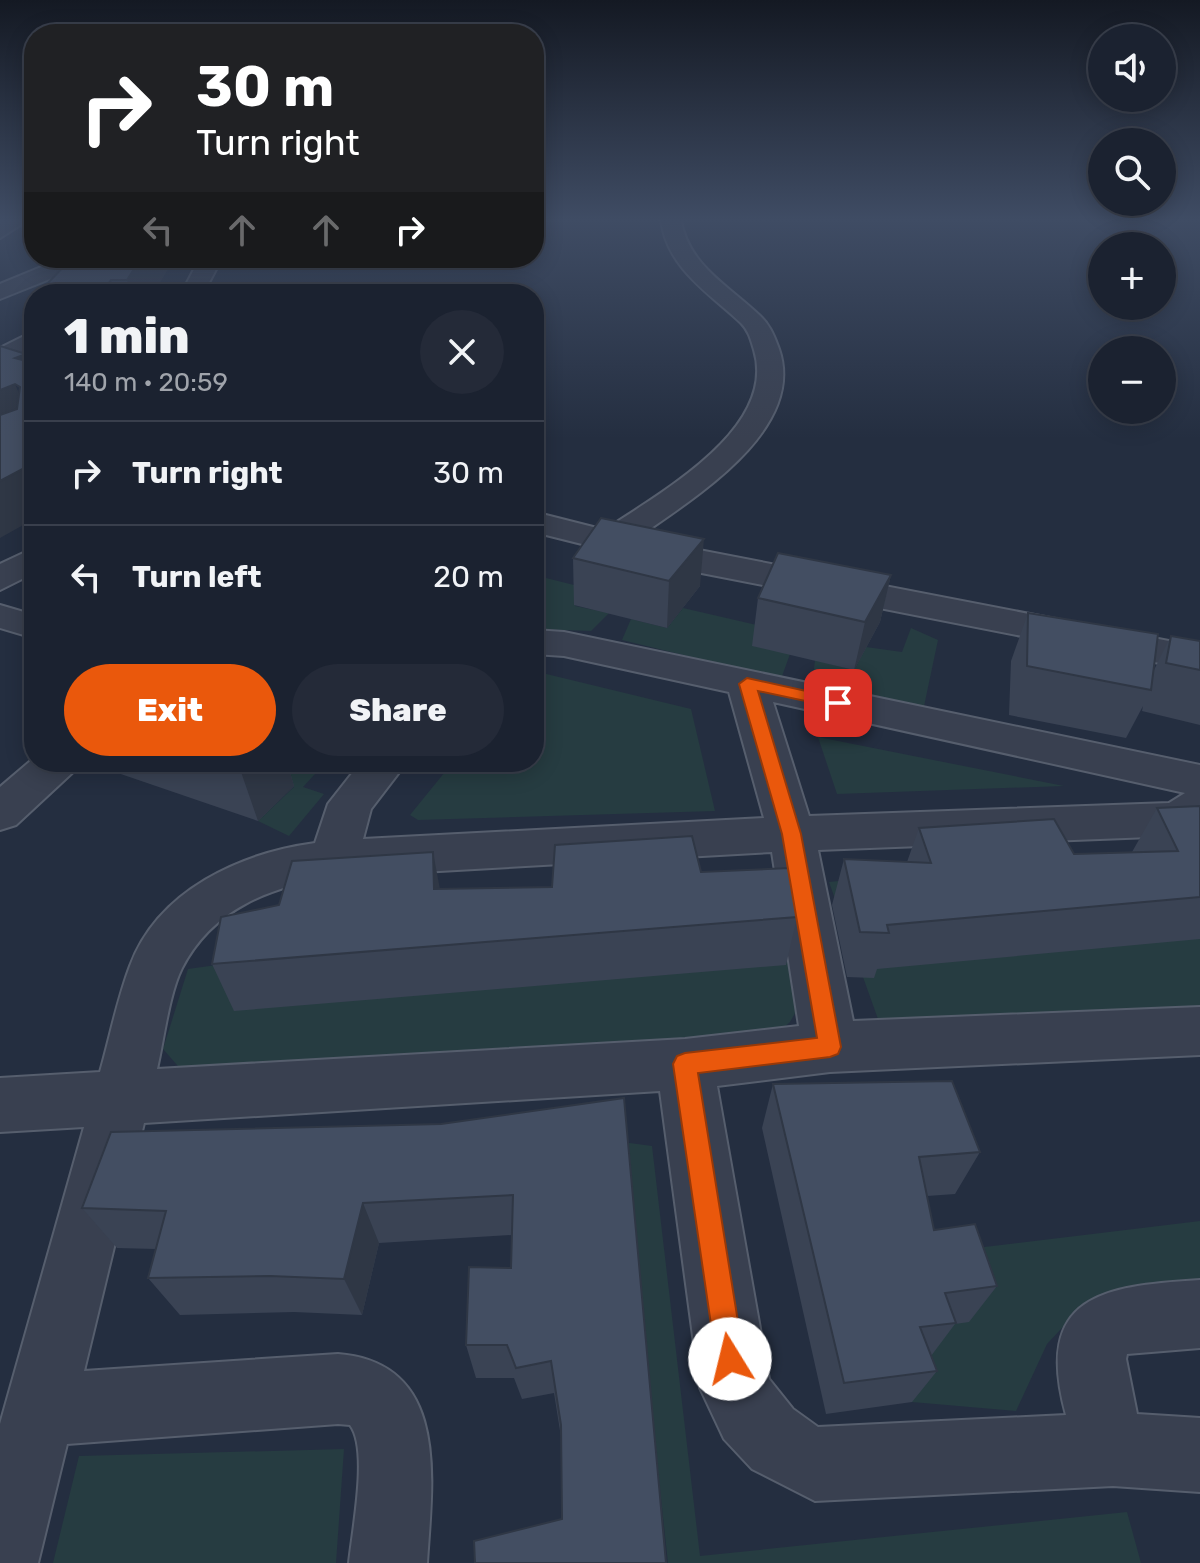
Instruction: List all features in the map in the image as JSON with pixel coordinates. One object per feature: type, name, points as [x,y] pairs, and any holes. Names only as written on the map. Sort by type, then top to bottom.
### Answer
[{"type":"street","points":[[611,541],[697,482],[742,439],[764,407],[772,372],[761,331],[720,293]]},
{"type":"street","points":[[0,359],[24,343]]},
{"type":"street","points":[[544,524],[935,611],[1200,659]]},
{"type":"street","points":[[0,579],[24,564]]},
{"type":"street","points":[[0,616],[24,624]]},
{"type":"street","points":[[544,643],[564,644],[1200,781]]},
{"type":"street","points":[[747,684],[792,834],[830,1047]]},
{"type":"street","points":[[0,813],[46,772]]},
{"type":"street","points":[[334,859],[350,804],[377,772]]},
{"type":"street","points":[[0,1561],[156,965],[191,915],[215,895],[243,879],[273,868],[334,859],[792,834],[1177,819],[1200,805]]},
{"type":"street","points":[[0,1105],[685,1064],[830,1047],[1200,1031]]},
{"type":"street","points":[[685,1064],[735,1388],[747,1413],[766,1436],[789,1453],[815,1464],[1113,1449],[1200,1455]]},
{"type":"street","points":[[1113,1449],[1091,1368],[1091,1351],[1097,1336],[1108,1325],[1122,1320],[1200,1314]]},
{"type":"street","points":[[40,1410],[338,1389],[359,1391],[376,1400],[388,1418],[395,1440],[388,1563]]},
{"type":"green space","points":[[546,578],[586,588],[575,606],[609,613],[591,631],[544,629]]},
{"type":"green space","points":[[683,608],[761,626],[790,654],[781,679],[622,640],[631,619],[667,628]]},
{"type":"green space","points":[[911,628],[938,640],[923,711],[812,686],[815,660],[854,670],[866,647],[902,652]]},
{"type":"green space","points":[[544,673],[691,709],[715,811],[418,820],[410,815],[445,772],[544,772]]},
{"type":"green space","points":[[818,737],[1064,786],[837,794]]},
{"type":"green space","points":[[286,772],[317,772],[303,787],[324,794],[289,836],[258,821],[294,787]]},
{"type":"green space","points":[[903,874],[1200,939],[1200,1020],[908,1036],[878,1019],[829,882]]},
{"type":"green space","points":[[767,889],[802,1001],[790,1022],[768,1042],[184,1073],[163,1049],[188,969]]},
{"type":"green space","points":[[622,1142],[652,1146],[700,1556],[1127,1512],[1141,1563],[668,1563]]},
{"type":"green space","points":[[1200,1221],[1200,1294],[1088,1300],[1047,1344],[1016,1411],[912,1402],[897,1361],[920,1329],[968,1321],[976,1248]]},
{"type":"green space","points":[[344,1449],[336,1563],[53,1563],[79,1456]]},
{"type":"building","points":[[0,346],[24,353],[15,358],[24,360],[24,468],[0,481],[0,415],[17,409],[20,387],[15,384],[0,390]]},
{"type":"building","points":[[601,518],[704,539],[669,581],[573,558]]},
{"type":"building","points":[[778,553],[891,575],[865,622],[758,598]]},
{"type":"building","points":[[1028,613],[1158,634],[1151,690],[1027,666]]},
{"type":"building","points":[[1171,636],[1200,641],[1200,670],[1166,663]]},
{"type":"building","points":[[1200,806],[1200,897],[887,925],[889,933],[860,932],[844,859],[931,863],[919,828],[1054,819],[1074,854],[1178,851],[1157,808]]},
{"type":"building","points":[[692,836],[701,872],[789,868],[797,917],[212,964],[221,917],[279,905],[292,861],[433,852],[434,889],[552,887],[555,845]]},
{"type":"building","points":[[952,1081],[980,1152],[919,1157],[934,1230],[975,1224],[997,1286],[945,1293],[956,1323],[920,1327],[937,1371],[844,1383],[773,1084]]},
{"type":"building","points":[[624,1098],[666,1563],[475,1563],[474,1541],[562,1519],[561,1425],[551,1361],[516,1368],[507,1345],[466,1345],[469,1267],[511,1268],[513,1195],[363,1203],[344,1279],[270,1276],[148,1278],[166,1211],[82,1208],[111,1132],[441,1124]]},
{"type":"route","points":[[730,1359],[685,1064],[830,1047],[792,834],[747,684],[838,703]]}]
